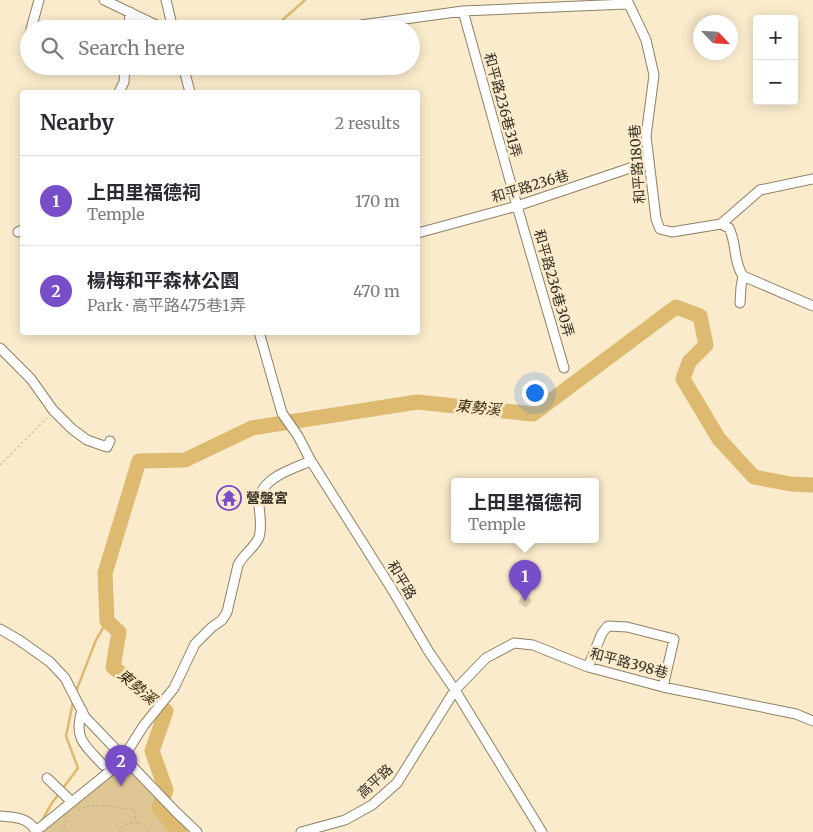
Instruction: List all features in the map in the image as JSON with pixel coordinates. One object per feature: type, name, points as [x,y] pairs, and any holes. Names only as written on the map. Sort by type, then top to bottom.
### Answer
[{"type":"street","points":[[33,20],[39,0]]},
{"type":"street","points":[[104,0],[146,20]]},
{"type":"street","points":[[166,0],[171,20]]},
{"type":"street","name":"和平路180巷","points":[[401,20],[463,12],[627,2],[646,40],[654,75],[646,136],[656,219],[660,229],[672,232],[721,224]]},
{"type":"street","points":[[130,12],[130,20]]},
{"type":"street","name":"和平路236巷31弄","points":[[463,12],[517,206]]},
{"type":"street","points":[[120,90],[124,82],[124,75]]},
{"type":"street","points":[[185,75],[189,90]]},
{"type":"street","name":"和平路236巷","points":[[420,231],[517,206],[648,162]]},
{"type":"street","points":[[813,179],[760,190],[721,224],[730,228],[733,236],[737,267],[744,276],[813,306]]},
{"type":"street","name":"和平路236巷30弄","points":[[517,206],[564,368]]},
{"type":"street","points":[[740,303],[744,276]]},
{"type":"street","name":"和平路","points":[[260,335],[282,413],[390,586],[428,652],[455,690],[542,832]]},
{"type":"street","points":[[0,348],[31,379],[54,410],[72,429],[87,440],[106,446],[110,441]]},
{"type":"street","points":[[0,816],[23,819],[34,829],[72,802],[120,763],[144,725],[174,688],[195,644],[222,620],[226,612],[240,559],[256,543],[260,535],[258,501],[260,491],[277,476],[311,460]]},
{"type":"street","points":[[588,667],[602,633],[608,626],[627,628],[674,639],[663,687]]},
{"type":"street","points":[[0,629],[50,662],[65,678],[85,717],[197,832]]},
{"type":"street","name":"和平路398巷","points":[[455,690],[486,658],[514,643],[533,645],[588,667],[663,687],[796,714],[813,721]]},
{"type":"street","name":"高平路","points":[[301,832],[345,820],[372,806],[397,784],[455,690]]},
{"type":"street","points":[[82,710],[78,721],[80,739],[103,766]]},
{"type":"street","points":[[47,778],[72,802]]},
{"type":"path","points":[[0,465],[54,410]]},
{"type":"path","points":[[72,813],[89,805],[103,805],[135,810],[136,822]]},
{"type":"path","points":[[62,832],[67,816]]},
{"type":"path","points":[[119,832],[127,823],[136,822],[144,825],[150,832]]},
{"type":"shaded area","points":[[123,765],[189,832],[43,832]]},
{"type":"building","points":[[524,594],[532,600],[526,608],[518,602]]},
{"type":"waterway","points":[[282,20],[305,0]]},
{"type":"waterway","name":"東勢溪","points":[[179,832],[159,808],[166,790],[152,751],[166,711],[113,667],[119,632],[107,621],[105,573],[139,461],[185,460],[252,428],[417,402],[533,414],[676,307],[700,316],[706,345],[689,362],[683,379],[719,439],[754,477],[791,484],[813,485]]},
{"type":"waterway","name":"東勢溪","points":[[75,694],[96,640],[107,621]]},
{"type":"waterway","name":"東勢溪","points":[[41,822],[52,803],[78,768],[66,736],[73,702]]},
{"type":"place","name":"營盤宮","points":[[229,498]]},
{"type":"place","name":"上田里福德祠","points":[[525,601]]},
{"type":"place","name":"楊梅和平森林公園","points":[[121,786]]}]
